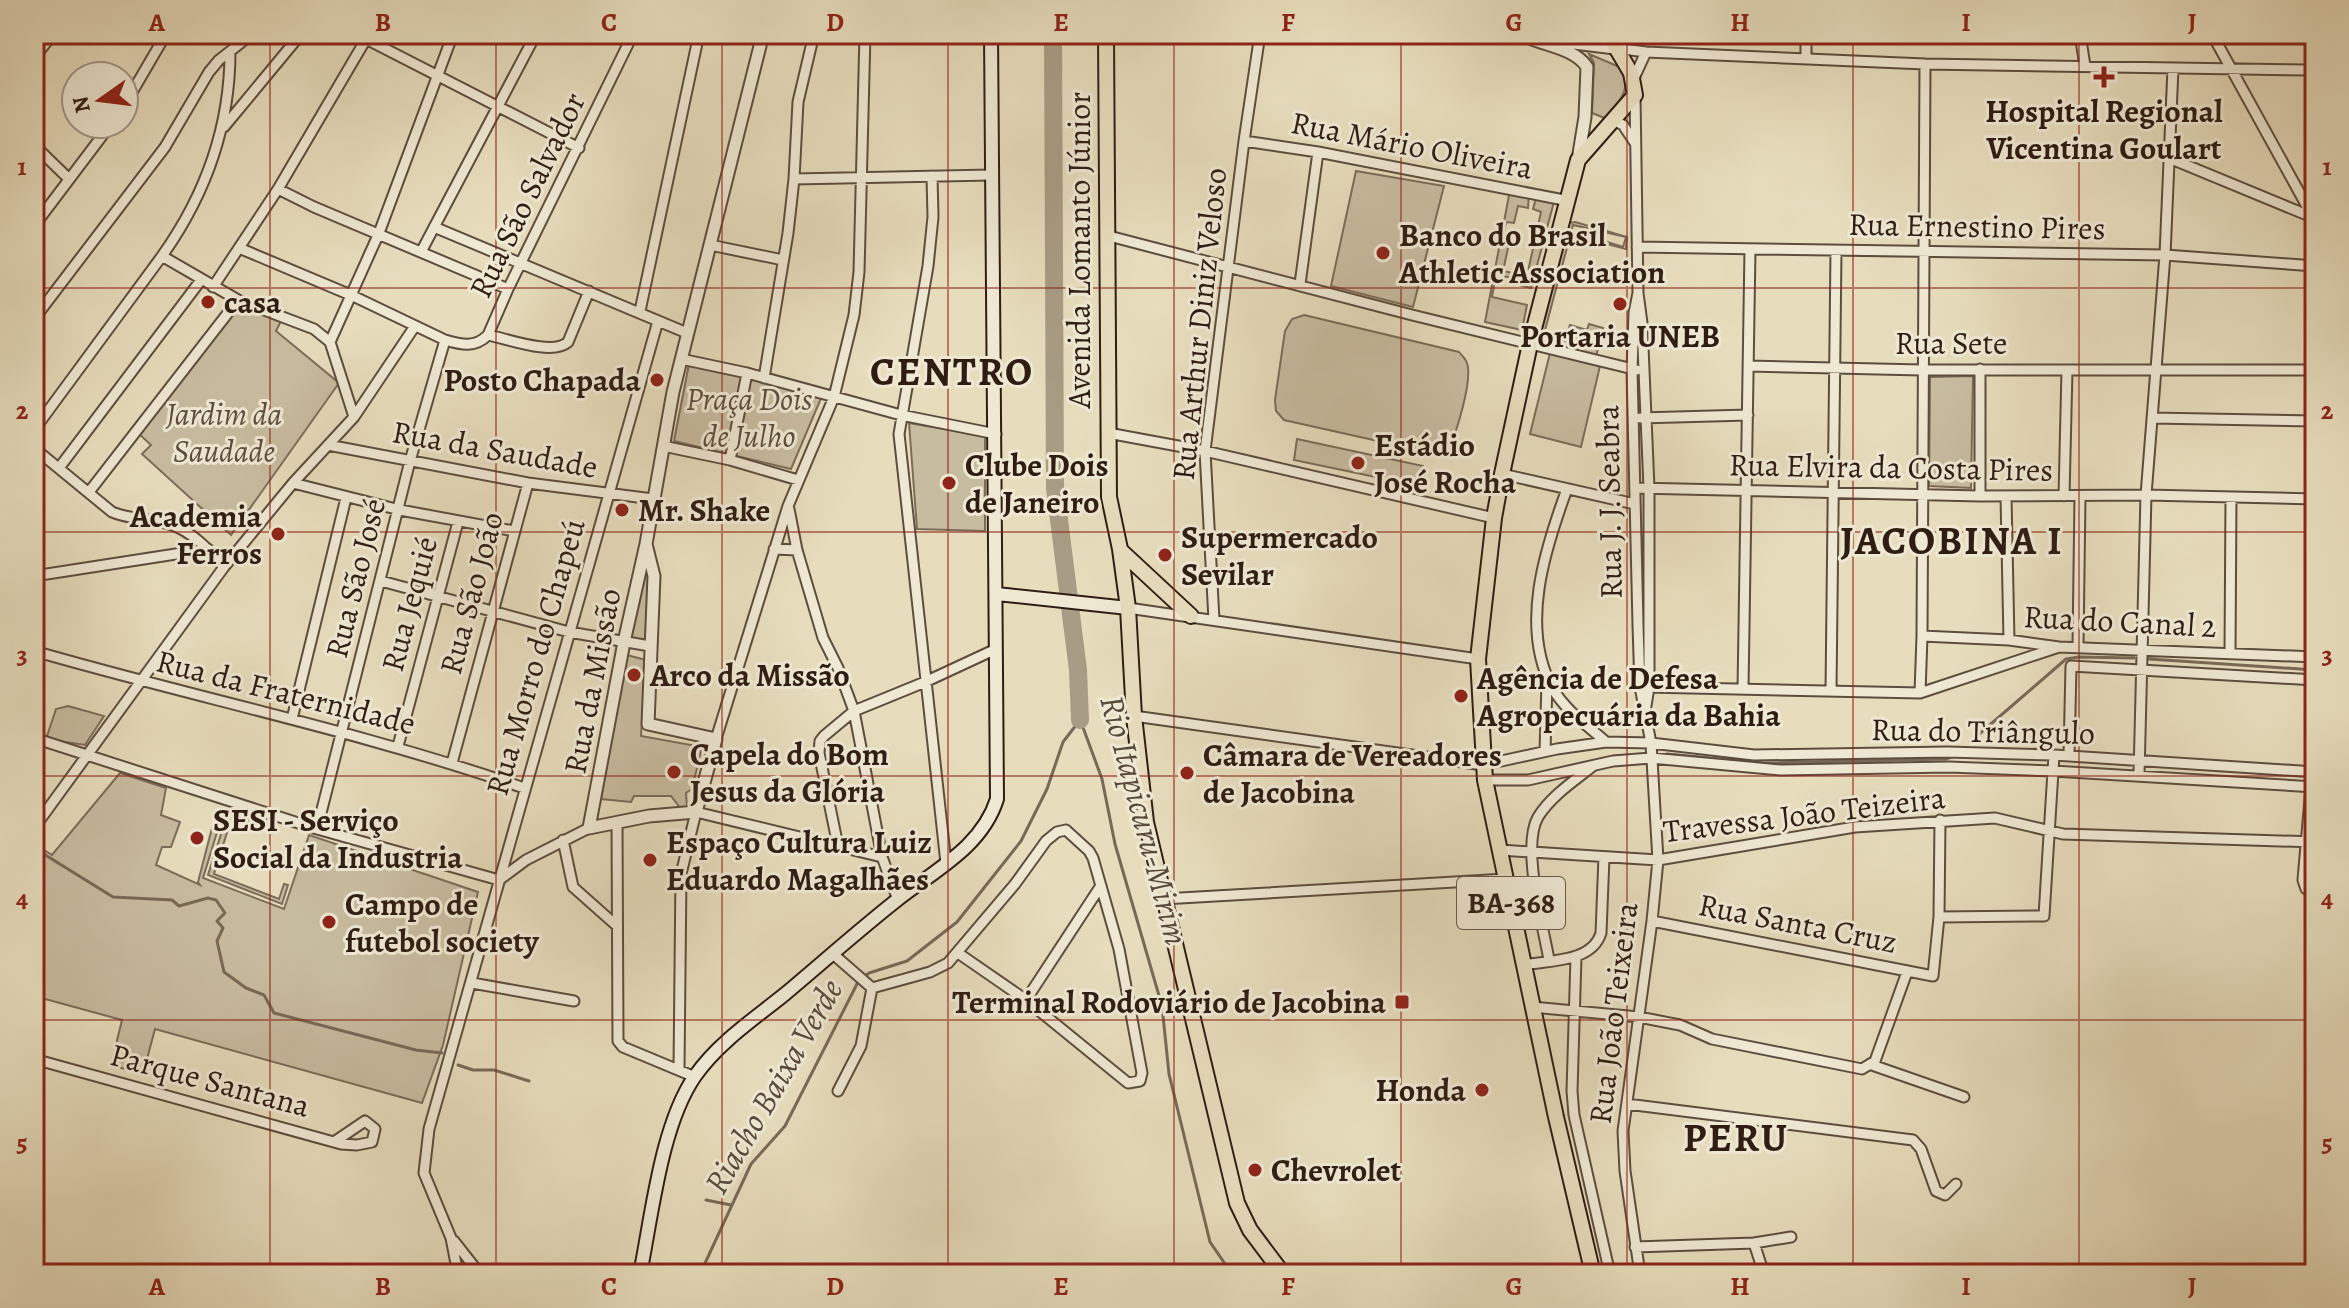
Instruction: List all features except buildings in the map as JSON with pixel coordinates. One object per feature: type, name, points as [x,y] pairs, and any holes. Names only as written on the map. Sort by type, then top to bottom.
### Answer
[{"type":"main road","points":[[640,1274],[670,1136],[681,1102],[695,1077],[727,1041],[984,830],[997,799],[991,34]]},
{"type":"main road","name":"Avenida Lomanto Júnior","points":[[1106,34],[1109,497],[1120,549],[1121,607],[1141,794],[1163,899],[1237,1203],[1250,1230],[1280,1271]]},
{"type":"main road","points":[[1530,344],[1578,160],[1635,95],[1634,79],[1613,39]]},
{"type":"main road","name":"BA-368","points":[[1530,344],[1494,518],[1478,659],[1484,773],[1532,1007],[1593,1274]]},
{"type":"main road","points":[[1120,549],[1191,616]]},
{"type":"main road","points":[[997,594],[1121,607]]},
{"type":"street","points":[[34,58],[53,34]]},
{"type":"street","points":[[140,79],[166,34]]},
{"type":"street","points":[[34,319],[165,147],[209,72],[252,34]]},
{"type":"street","points":[[223,128],[301,34]]},
{"type":"street","points":[[330,342],[379,233],[453,34]]},
{"type":"street","points":[[421,252],[536,34]]},
{"type":"street","name":"Rua São Salvador","points":[[488,335],[633,34]]},
{"type":"street","points":[[640,311],[699,34]]},
{"type":"street","points":[[763,34],[687,333],[663,446],[730,460],[798,480]]},
{"type":"street","points":[[764,378],[794,179],[798,102],[814,34]]},
{"type":"street","points":[[679,1069],[681,874],[716,739],[774,549],[798,480],[834,397],[858,295],[865,34]]},
{"type":"street","name":"Rua Arthur Diniz Veloso","points":[[1214,620],[1205,451],[1260,34]]},
{"type":"street","points":[[1499,34],[1532,39],[1613,39],[1646,52],[1925,64],[2313,70]]},
{"type":"street","points":[[1806,34],[1806,58]]},
{"type":"street","points":[[2080,34],[2085,66]]},
{"type":"street","points":[[2212,34],[2312,217],[2314,266]]},
{"type":"street","points":[[213,287],[278,189],[368,36],[437,76],[579,148]]},
{"type":"street","points":[[1532,39],[1573,54],[1587,67],[1585,117],[1578,160]]},
{"type":"street","points":[[34,430],[183,227],[199,196],[223,128],[230,52]]},
{"type":"street","points":[[1634,79],[1646,52]]},
{"type":"street","points":[[1920,693],[1925,64]]},
{"type":"street","points":[[2139,775],[2146,495],[2165,255],[2173,68]]},
{"type":"street","name":"Rua J. J. Seabra","points":[[1635,95],[1638,293],[1645,371],[1649,488],[1643,625]]},
{"type":"street","points":[[1613,120],[1623,125],[1637,146]]},
{"type":"street","points":[[34,226],[99,140]]},
{"type":"street","name":"Rua Mário Oliveira","points":[[1244,141],[1318,152],[1569,201]]},
{"type":"street","points":[[34,145],[69,179]]},
{"type":"street","points":[[1300,284],[1318,152]]},
{"type":"street","points":[[2169,158],[2312,217]]},
{"type":"street","points":[[794,179],[991,175]]},
{"type":"street","points":[[932,176],[933,217],[928,266],[899,434],[946,863]]},
{"type":"street","points":[[278,189],[508,289]]},
{"type":"street","points":[[434,227],[687,333]]},
{"type":"street","points":[[1109,236],[1645,371]]},
{"type":"street","points":[[710,245],[783,260]]},
{"type":"street","name":"Rua Ernestino Pires","points":[[1637,247],[2165,255],[2314,266]]},
{"type":"street","points":[[239,248],[461,345],[471,345],[488,335],[561,348],[568,342],[589,291]]},
{"type":"street","points":[[1743,689],[1750,249]]},
{"type":"street","points":[[1831,691],[1836,251]]},
{"type":"street","points":[[162,256],[238,300],[314,329],[330,342],[354,417]]},
{"type":"street","points":[[59,468],[201,280]]},
{"type":"street","name":"Rua J. J. Seabra","points":[[1638,293],[1633,324],[1632,370],[1635,504],[1645,710],[1651,758]]},
{"type":"street","points":[[89,492],[238,300]]},
{"type":"street","name":"Rua Morro do Chapeú","points":[[451,1238],[429,1189],[424,1166],[437,1098],[658,321]]},
{"type":"street","name":"Rua da Saudade","points":[[34,828],[224,567],[293,483],[354,417],[415,326]]},
{"type":"street","name":"Rua São José","points":[[317,829],[410,461],[445,340]]},
{"type":"street","points":[[681,359],[747,373],[901,415],[996,434]]},
{"type":"street","name":"Rua Sete","points":[[1748,366],[1922,370],[2315,370]]},
{"type":"street","points":[[1980,369],[1980,496]]},
{"type":"street","points":[[2064,496],[2067,370]]},
{"type":"street","points":[[730,460],[747,373]]},
{"type":"street","points":[[1633,418],[1748,415]]},
{"type":"street","points":[[2152,418],[2315,421]]},
{"type":"street","points":[[1108,433],[1205,451],[1494,518]]},
{"type":"street","name":"Rua da Saudade","points":[[328,445],[528,483],[653,499]]},
{"type":"street","name":"Rua da Missão","points":[[589,828],[663,446]]},
{"type":"street","points":[[34,448],[112,512],[167,523],[183,530],[208,549],[224,567]]},
{"type":"street","points":[[1502,474],[1635,504]]},
{"type":"street","points":[[293,483],[400,510],[514,531]]},
{"type":"street","name":"Rua São João","points":[[452,763],[528,483]]},
{"type":"street","name":"Rua Elvira da Costa Pires","points":[[1636,488],[1980,496],[2146,495],[2315,499]]},
{"type":"street","points":[[1545,751],[1547,675],[1538,636],[1540,593],[1545,549],[1567,489]]},
{"type":"street","points":[[2006,496],[2009,640]]},
{"type":"street","points":[[2078,645],[2080,497]]},
{"type":"street","points":[[292,719],[346,498]]},
{"type":"street","points":[[2230,653],[2231,498]]},
{"type":"street","points":[[788,506],[797,550],[823,638],[854,711],[882,857],[898,900]]},
{"type":"street","name":"Rua Jequié","points":[[398,746],[458,522]]},
{"type":"street","name":"Rua da Missão","points":[[646,544],[654,576],[648,724],[716,739]]},
{"type":"street","points":[[34,576],[208,549]]},
{"type":"street","points":[[774,549],[797,550]]},
{"type":"street","points":[[381,581],[569,632],[650,646]]},
{"type":"street","points":[[1121,607],[1478,659]]},
{"type":"street","name":"Rua do Canal 2","points":[[1922,636],[2009,640],[2059,647],[2078,645],[2315,657]]},
{"type":"street","points":[[1645,687],[1920,693],[2059,647]]},
{"type":"street","points":[[838,846],[822,775],[819,746],[824,736],[854,711],[996,649]]},
{"type":"street","name":"Rua da Fraternidade","points":[[34,651],[139,681],[398,746],[524,788]]},
{"type":"street","name":"Rua do Canal 2","points":[[2069,755],[2071,666],[2315,680]]},
{"type":"street","points":[[1547,675],[1562,702],[1606,742]]},
{"type":"street","points":[[1134,716],[1484,773]]},
{"type":"street","points":[[34,738],[317,829],[499,880],[526,860],[589,828],[696,812],[882,857]]},
{"type":"street","name":"Rua do Triângulo","points":[[1484,773],[1545,751],[1606,742],[1651,743],[1768,755],[1948,752],[2069,755],[2315,772]]},
{"type":"street","points":[[1940,820],[1939,917],[2044,916],[2054,755]]},
{"type":"street","name":"Rua do Triângulo","points":[[1484,773],[1528,780],[1596,764],[1651,758],[1781,770],[1949,767],[2139,775],[2313,787]]},
{"type":"street","name":"Rua João Teixeira","points":[[1640,1274],[1623,1150],[1658,860],[1651,758]]},
{"type":"street","points":[[1549,960],[1531,853],[1534,826],[1539,815],[1569,784],[1596,764]]},
{"type":"street","points":[[2313,787],[2310,842],[2303,880],[2306,889],[2315,893]]},
{"type":"street","points":[[34,806],[49,807]]},
{"type":"street","name":"Travessa João Teizeira","points":[[1500,850],[1658,860],[1855,827],[1940,820],[2008,820],[2049,832],[2310,842]]},
{"type":"street","points":[[617,822],[619,1043],[695,1077]]},
{"type":"street","points":[[833,954],[865,982],[930,972],[958,953],[1046,841],[1057,832],[1066,830],[1089,851],[1119,949],[1142,1073],[1140,1081],[1128,1083],[1026,1000],[958,953]]},
{"type":"street","points":[[563,840],[573,887],[617,926]]},
{"type":"street","points":[[1524,965],[1576,957],[1596,945],[1601,933],[1604,857]]},
{"type":"street","points":[[1163,899],[1506,879]]},
{"type":"street","points":[[1026,1000],[1100,887]]},
{"type":"street","name":"Rua Santa Cruz","points":[[1652,921],[1933,976],[1939,917]]},
{"type":"street","points":[[1576,957],[1574,1115],[1610,1274]]},
{"type":"street","points":[[1867,1067],[1907,972]]},
{"type":"street","points":[[838,1091],[861,1046],[865,982]]},
{"type":"street","points":[[472,983],[574,1001]]},
{"type":"street","points":[[1532,1007],[1574,1009],[1680,1025],[1712,1039],[1867,1067],[1964,1097]]},
{"type":"street","name":"Parque Santana","points":[[34,1059],[334,1142],[349,1145],[372,1142],[375,1129],[365,1121],[334,1142]]},
{"type":"street","points":[[1627,1104],[1913,1140],[1921,1149],[1936,1191],[1942,1195],[1948,1194],[1956,1184]]},
{"type":"street","points":[[1556,1117],[1574,1115]]},
{"type":"street","points":[[1583,1237],[1599,1233]]},
{"type":"street","points":[[1635,1247],[1754,1243],[1791,1237]]},
{"type":"street","points":[[451,1238],[480,1274]]},
{"type":"street","points":[[451,1238],[457,1270]]},
{"type":"street","points":[[1754,1243],[1764,1274]]},
{"type":"street","points":[[457,1270],[469,1259]]},
{"type":"green space","points":[[1589,54],[1622,68],[1625,89],[1607,119],[1592,113],[1594,63]]},
{"type":"green space","name":"Banco do Brasil Athletic Association","points":[[1356,171],[1444,186],[1413,307],[1331,286]]},
{"type":"green space","points":[[1510,190],[1529,193],[1528,208],[1518,206],[1514,223],[1506,222],[1503,237],[1510,239],[1503,271],[1527,276],[1541,212],[1533,209],[1537,195],[1555,198],[1531,288],[1519,285],[1519,279],[1496,275],[1492,297],[1527,305],[1522,330],[1485,322]]},
{"type":"green space","points":[[1575,222],[1627,237],[1626,249],[1592,240],[1595,238],[1623,247],[1626,237],[1573,225],[1544,334],[1565,341],[1570,325],[1587,330],[1589,324],[1603,328],[1595,361],[1536,346],[1568,223]]},
{"type":"green space","name":"Jardim da Saudade","points":[[238,306],[281,321],[276,331],[339,383],[231,535],[142,454],[151,445],[139,434]]},
{"type":"green space","points":[[1304,315],[1459,352],[1467,363],[1468,382],[1448,451],[1436,454],[1284,420],[1276,411],[1275,400],[1285,331],[1292,319]]},
{"type":"green space","points":[[1550,353],[1600,366],[1581,447],[1530,434]]},
{"type":"green space","name":"Praça Dois de Julho","points":[[689,364],[822,396],[791,469],[674,441]]},
{"type":"green space","points":[[1973,376],[1971,488],[1929,486],[1930,377]]},
{"type":"green space","name":"Clube Dois de Janeiro","points":[[909,423],[985,436],[985,531],[917,529]]},
{"type":"green space","name":"Estádio José Rocha","points":[[1297,439],[1423,466],[1419,486],[1294,460]]},
{"type":"green space","points":[[650,565],[646,641],[630,638],[644,566]]},
{"type":"green space","points":[[627,655],[646,660],[641,736],[702,747],[692,789],[686,793],[687,808],[681,809],[671,796],[634,796],[631,802],[601,799]]},
{"type":"green space","points":[[68,706],[104,716],[85,745],[46,739],[56,709]]},
{"type":"green space","points":[[120,773],[166,788],[161,815],[180,822],[171,847],[162,847],[156,865],[200,885],[198,882],[212,828],[218,829],[203,878],[284,909],[309,835],[478,892],[443,1045],[422,1103],[155,1029],[143,1074],[111,1065],[122,1020],[34,996],[34,844],[52,855]]},
{"type":"green space","points":[[228,812],[255,822],[254,831],[230,823],[214,874],[279,899],[284,884],[288,885],[282,904],[208,875]]},
{"type":"waterway","name":"Rio Itapicuru-Mirim","points":[[1053,34],[1055,488],[1078,670],[1080,720]]},
{"type":"waterway","points":[[1970,742],[2066,659],[2134,658]]},
{"type":"waterway","points":[[2149,659],[2315,670]]},
{"type":"waterway","name":"Riacho Baixa Verde","points":[[864,977],[907,961],[957,922],[1021,841],[1047,789],[1063,742],[1080,720]]},
{"type":"waterway","name":"Rio Itapicuru-Mirim","points":[[1081,722],[1102,779],[1115,844],[1162,1006],[1169,1074],[1210,1242],[1232,1274]]},
{"type":"waterway","points":[[1667,754],[1764,763],[1946,759],[1954,756]]},
{"type":"waterway","points":[[34,848],[113,897],[172,900],[179,906],[208,898],[216,900],[225,913],[217,921],[223,928],[217,941],[224,972],[246,988],[264,995],[274,1013],[416,1050],[442,1053]]},
{"type":"waterway","name":"Riacho Baixa Verde","points":[[700,1274],[751,1164],[785,1126],[858,982]]},
{"type":"waterway","points":[[458,1065],[473,1070],[494,1070],[529,1081]]},
{"type":"waterway","points":[[706,1200],[731,1205]]},
{"type":"place","name":"Hospital Regional Vicentina Goulart","points":[[2104,77]]},
{"type":"place","name":"Banco do Brasil Athletic Association","points":[[1383,253]]},
{"type":"place","name":"casa","points":[[208,302]]},
{"type":"place","name":"Portaria UNEB","points":[[1620,304]]},
{"type":"place","name":"Posto Chapada","points":[[657,380]]},
{"type":"place","name":"Estádio José Rocha","points":[[1358,463]]},
{"type":"place","name":"Clube Dois de Janeiro","points":[[949,483]]},
{"type":"place","name":"Mr. Shake","points":[[622,510]]},
{"type":"place","name":"Academia Ferros","points":[[278,534]]},
{"type":"place","name":"Supermercado Sevilar","points":[[1165,555]]},
{"type":"place","name":"Arco da Missão","points":[[634,675]]},
{"type":"place","name":"Agência de Defesa Agropecuária da Bahia","points":[[1461,696]]},
{"type":"place","name":"Capela do Bom Jesus da Glória","points":[[674,772]]},
{"type":"place","name":"Câmara de Vereadores de Jacobina","points":[[1187,773]]},
{"type":"place","name":"SESI - Serviço Social da Industria","points":[[197,838]]},
{"type":"place","name":"Espaço Cultura Luiz Eduardo Magalhães","points":[[650,860]]},
{"type":"place","name":"Campo de futebol society","points":[[329,922]]},
{"type":"place","name":"Terminal Rodoviário de Jacobina","points":[[1402,1002]]},
{"type":"place","name":"Honda","points":[[1482,1090]]},
{"type":"place","name":"Chevrolet","points":[[1255,1170]]},
{"type":"district","name":"CENTRO","points":[[952,371]]},
{"type":"district","name":"JACOBINA I","points":[[1952,540]]},
{"type":"district","name":"PERU","points":[[1736,1137]]}]
